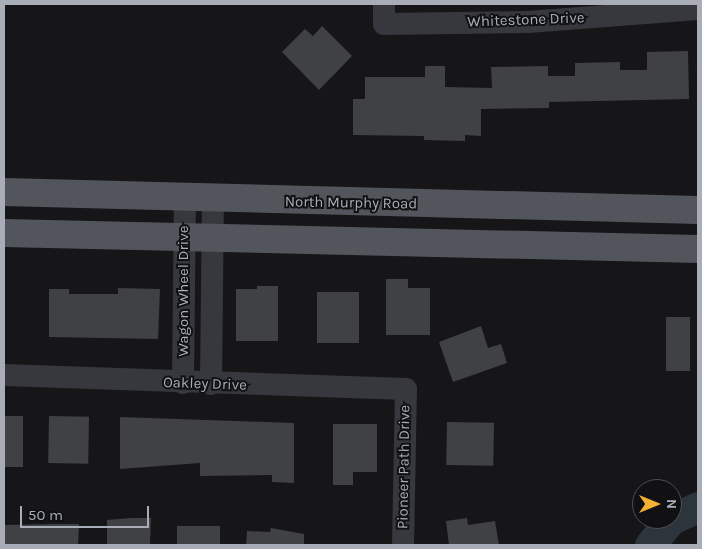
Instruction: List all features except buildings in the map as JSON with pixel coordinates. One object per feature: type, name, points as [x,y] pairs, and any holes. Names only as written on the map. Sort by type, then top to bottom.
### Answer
[{"type":"main road","name":"North Murphy Road","points":[[4,192],[213,200],[698,210]]},
{"type":"main road","points":[[4,233],[185,240],[698,249]]},
{"type":"street","name":"Whitestone Drive","points":[[384,14],[528,22],[698,8]]},
{"type":"street","name":"Wagon Wheel Drive","points":[[184,383],[185,199]]},
{"type":"street","name":"Wagon Wheel Drive","points":[[211,384],[213,200]]},
{"type":"street","name":"Oakley Drive","points":[[4,375],[211,384],[406,389]]},
{"type":"street","name":"Pioneer Path Drive","points":[[403,545],[406,389]]},
{"type":"waterway","points":[[682,514],[698,507]]},
{"type":"waterway","points":[[650,545],[663,529]]}]
